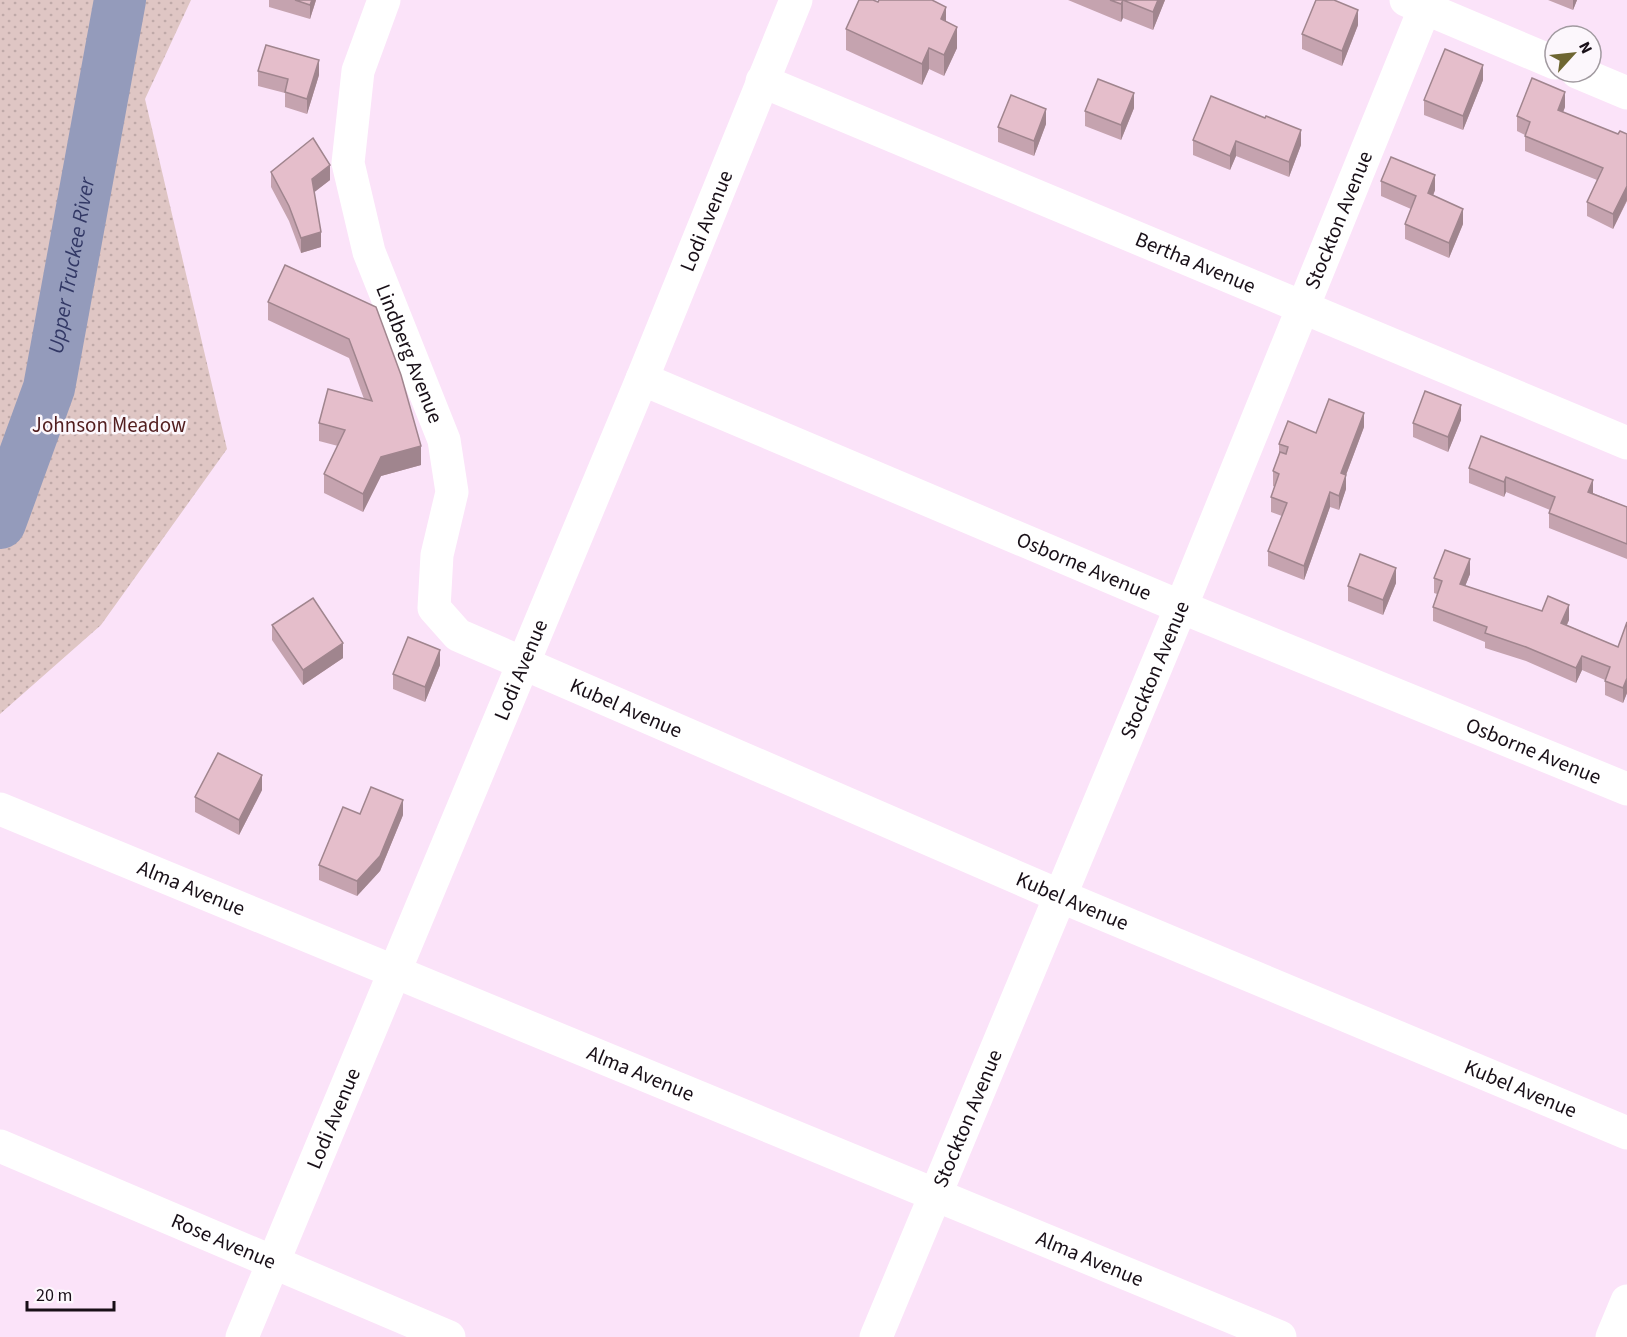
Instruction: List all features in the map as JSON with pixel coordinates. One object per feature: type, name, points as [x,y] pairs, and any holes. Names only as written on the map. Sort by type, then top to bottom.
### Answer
[{"type":"street","name":"Lindberg Avenue","points":[[384,0],[358,71],[348,163],[369,252],[444,440],[452,492],[437,555],[434,608],[458,635],[522,663]]},
{"type":"street","name":"Lodi Avenue","points":[[242,1337],[642,379],[796,0]]},
{"type":"street","points":[[1420,3],[1543,58]]},
{"type":"street","name":"Stockton Avenue","points":[[876,1337],[1182,607],[1305,307],[1420,3]]},
{"type":"street","name":"Bertha Avenue","points":[[762,81],[1627,443]]},
{"type":"street","points":[[1603,83],[1627,93]]},
{"type":"street","name":"Osborne Avenue","points":[[642,379],[1182,607],[1627,789]]},
{"type":"street","name":"Kubel Avenue","points":[[522,663],[1060,896],[1627,1133]]},
{"type":"street","name":"Alma Avenue","points":[[0,809],[1280,1337]]},
{"type":"street","name":"Rose Avenue","points":[[0,1146],[449,1337]]},
{"type":"street","points":[[1612,1337],[1627,1301]]},
{"type":"green space","name":"Johnson Meadow","points":[[0,0],[191,0],[145,99],[227,449],[101,625],[0,714]]},
{"type":"building","points":[[295,0],[312,0],[310,5]]},
{"type":"building","points":[[859,0],[878,2],[879,0],[932,0],[946,7],[941,19],[957,27],[944,55],[929,48],[922,64],[846,29]]},
{"type":"building","points":[[1110,0],[1123,0],[1121,4]]},
{"type":"building","points":[[1123,0],[1158,0],[1153,12]]},
{"type":"building","points":[[1316,0],[1334,0],[1358,10],[1342,51],[1302,34]]},
{"type":"building","points":[[266,45],[319,60],[307,99],[285,92],[288,79],[258,71]]},
{"type":"building","points":[[1445,49],[1483,65],[1463,116],[1424,100]]},
{"type":"building","points":[[1532,78],[1565,92],[1558,110],[1618,134],[1620,131],[1627,134],[1627,186],[1613,214],[1587,202],[1603,168],[1525,136],[1530,122],[1517,116]]},
{"type":"building","points":[[1098,79],[1134,93],[1121,125],[1085,111]]},
{"type":"building","points":[[1011,95],[1046,109],[1034,141],[998,127]]},
{"type":"building","points":[[1211,96],[1301,130],[1289,162],[1236,141],[1230,156],[1193,140]]},
{"type":"building","points":[[313,138],[330,165],[312,179],[321,232],[301,238],[289,206],[271,172]]},
{"type":"building","points":[[1391,157],[1435,175],[1428,193],[1463,209],[1449,243],[1405,224],[1416,196],[1381,181]]},
{"type":"building","points":[[285,265],[376,307],[401,375],[421,446],[381,457],[363,494],[324,474],[345,430],[319,423],[328,389],[372,401],[349,339],[268,302]]},
{"type":"building","points":[[1425,391],[1461,405],[1448,437],[1413,423]]},
{"type":"building","points":[[1329,399],[1364,413],[1341,473],[1346,475],[1339,496],[1330,492],[1304,566],[1268,551],[1287,503],[1271,497],[1279,474],[1273,471],[1280,452],[1286,454],[1288,447],[1279,444],[1288,421],[1316,433]]},
{"type":"building","points":[[1481,436],[1593,480],[1588,492],[1627,507],[1627,544],[1549,513],[1555,497],[1506,477],[1504,482],[1469,468]]},
{"type":"building","points":[[1445,550],[1470,559],[1460,584],[1542,611],[1548,596],[1569,605],[1561,623],[1618,647],[1627,622],[1627,678],[1623,688],[1605,681],[1610,667],[1582,656],[1576,668],[1485,633],[1487,627],[1433,607],[1442,581],[1434,578]]},
{"type":"building","points":[[1360,554],[1396,568],[1383,600],[1348,586]]},
{"type":"building","points":[[313,598],[343,643],[303,670],[272,625]]},
{"type":"building","points":[[408,637],[440,650],[425,687],[393,674]]},
{"type":"building","points":[[218,753],[262,775],[239,820],[195,797]]},
{"type":"building","points":[[371,787],[403,800],[380,856],[357,881],[319,865],[343,807],[360,814]]},
{"type":"waterway","name":"Upper Truckee River","points":[[0,523],[49,388],[120,0]]}]
